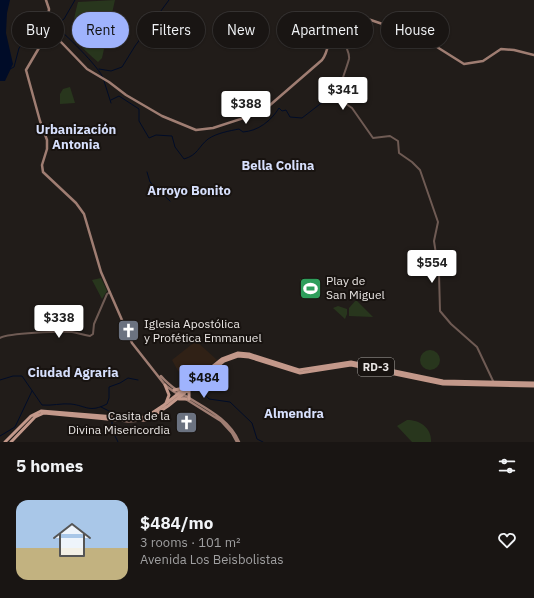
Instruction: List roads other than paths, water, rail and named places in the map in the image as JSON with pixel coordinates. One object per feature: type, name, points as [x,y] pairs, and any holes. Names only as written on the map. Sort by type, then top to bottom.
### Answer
[{"type":"main road","points":[[46,0],[49,12]]},
{"type":"main road","points":[[373,21],[421,37],[464,64],[482,61],[501,49],[514,50],[534,55]]},
{"type":"main road","points":[[64,45],[87,69],[102,77],[126,96],[182,125],[196,130],[213,128],[262,112],[322,60],[326,48]]},
{"type":"main road","points":[[39,48],[26,70],[40,121],[47,140],[48,149],[42,167],[45,175],[76,203],[84,214],[100,269],[129,338],[165,384],[226,426],[238,442]]},
{"type":"main road","name":"RD-3","points":[[11,442],[35,417],[40,414],[48,413],[138,422],[155,416],[225,357],[242,353],[299,370],[351,362],[443,381],[534,385]]},
{"type":"main road","points":[[153,369],[180,395]]},
{"type":"main road","points":[[165,384],[169,395],[166,404]]},
{"type":"main road","points":[[174,390],[188,388],[187,399]]},
{"type":"main road","name":"RD-3","points":[[5,442],[31,416],[41,410],[136,419],[154,413],[180,395]]},
{"type":"main road","points":[[175,400],[187,399]]},
{"type":"street","points":[[347,48],[349,59],[343,79],[339,86],[340,100],[352,108],[373,138],[390,136],[398,141],[400,153],[412,162],[421,172],[438,223],[434,241],[440,311],[451,324],[476,347],[495,384]]},
{"type":"street","points":[[0,338],[10,335],[52,332],[73,332],[90,336],[93,334],[95,323],[107,294],[110,292]]},
{"type":"water","points":[[0,0],[10,0],[7,13],[6,33],[13,64],[5,81],[0,81]]},
{"type":"waterway","points":[[64,19],[75,0]]},
{"type":"waterway","points":[[99,69],[111,71],[122,67],[135,46],[169,0]]},
{"type":"waterway","points":[[10,69],[14,67],[19,48],[40,24],[49,24],[58,28],[89,59],[101,73],[103,78]]},
{"type":"waterway","points":[[111,100],[119,96],[139,109],[139,121],[149,138],[156,135],[172,136],[175,147],[184,159],[195,153],[208,139],[215,135],[239,129],[243,132],[254,130],[268,121],[279,108],[282,111],[286,110],[290,117],[302,118],[324,101],[332,101],[336,97],[336,88],[333,86],[334,80],[340,77],[347,84],[360,83]]},
{"type":"waterway","points":[[104,81],[111,103]]},
{"type":"waterway","points":[[147,172],[150,182],[170,201]]},
{"type":"waterway","points":[[0,380],[13,376],[22,376],[42,405],[71,404],[88,408],[101,407],[107,404],[109,398],[109,387],[128,378],[138,380]]},
{"type":"waterway","points":[[188,377],[192,382]]},
{"type":"waterway","points":[[196,385],[209,399],[230,402],[252,423],[257,439],[263,442]]},
{"type":"waterway","points":[[0,436],[15,427],[32,391]]},
{"type":"waterway","points":[[101,407],[111,412]]},
{"type":"waterway","points":[[112,421],[112,430],[118,442]]},
{"type":"place","name":"Play de San Miguel","points":[[310,288]]},
{"type":"place","name":"Iglesia Apostólica y Profética Emmanuel","points":[[128,331]]},
{"type":"place","name":"Casita de la Divina Misericordia","points":[[186,423]]},
{"type":"district","name":"Urbanización Antonia","points":[[76,136]]},
{"type":"district","name":"Bella Colina","points":[[278,165]]},
{"type":"district","name":"Arroyo Bonito","points":[[189,190]]},
{"type":"district","name":"Ciudad Agraria","points":[[73,372]]},
{"type":"district","name":"Almendra","points":[[294,413]]}]
